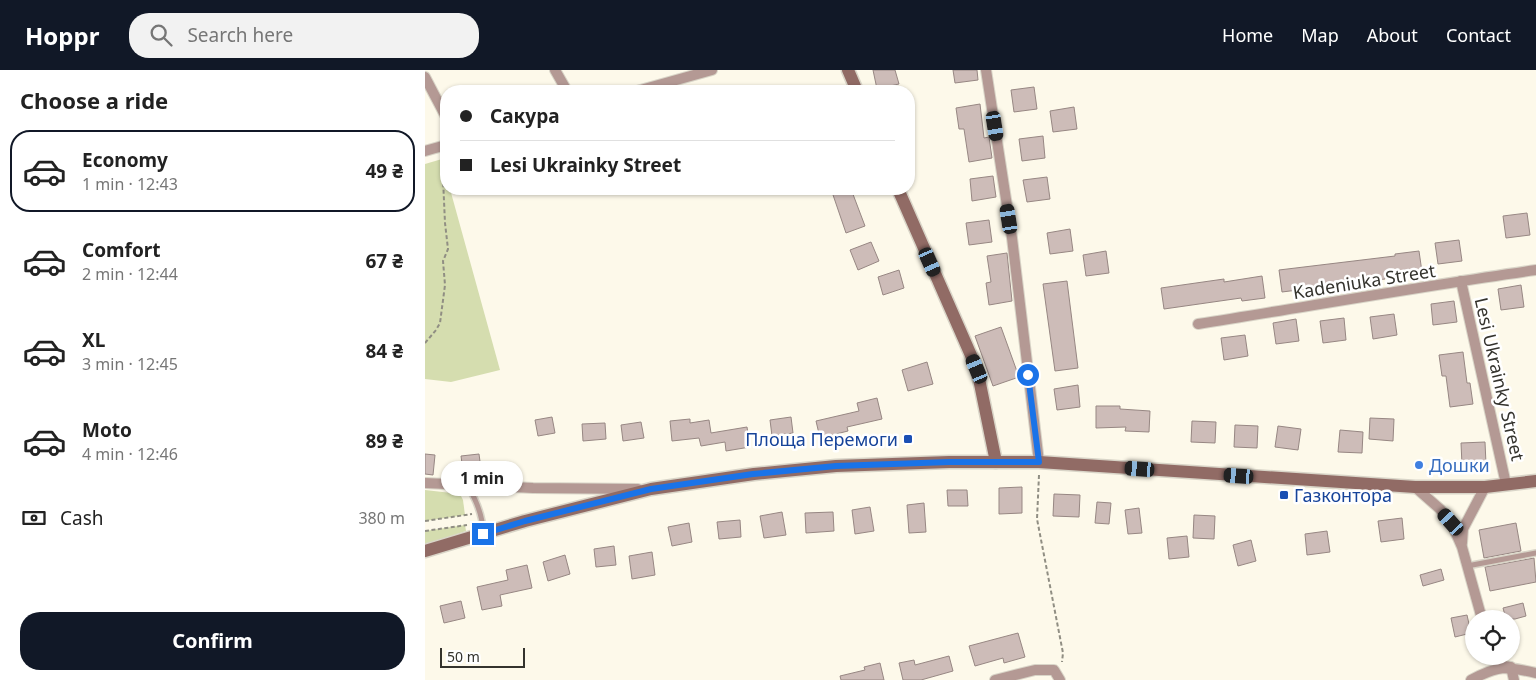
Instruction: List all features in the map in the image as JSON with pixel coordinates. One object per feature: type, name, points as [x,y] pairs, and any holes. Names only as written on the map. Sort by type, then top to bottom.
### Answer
[{"type":"main road","points":[[848,70],[854,85]]},
{"type":"main road","points":[[901,195],[977,369],[996,462]]},
{"type":"main road","name":"Lesi Ukrainky Street","points":[[425,551],[482,528],[525,521],[651,489],[753,474],[836,466],[949,462],[1039,462],[1415,488],[1485,487],[1536,481]]},
{"type":"street","points":[[555,70],[564,85]]},
{"type":"street","points":[[658,85],[712,70]]},
{"type":"street","points":[[986,70],[1012,238],[1039,462]]},
{"type":"street","points":[[425,77],[440,106]]},
{"type":"street","points":[[425,151],[440,147]]},
{"type":"street","name":"Kadeniuka Street","points":[[1198,324],[1536,270]]},
{"type":"street","name":"Lesi Ukrainky Street","points":[[1461,281],[1506,484]]},
{"type":"street","points":[[425,483],[533,488],[651,489]]},
{"type":"street","points":[[1462,547],[1463,529],[1485,487]]},
{"type":"street","points":[[1415,488],[1440,509],[1451,522],[1462,547],[1479,610]]},
{"type":"street","points":[[1503,665],[1536,673]]},
{"type":"street","points":[[1471,680],[1495,669],[1511,667]]},
{"type":"street","points":[[1511,667],[1515,680]]},
{"type":"street","points":[[995,680],[1035,670],[1054,670],[1060,680]]},
{"type":"lane","points":[[468,486],[480,513],[482,528]]},
{"type":"lane","points":[[1467,566],[1536,553]]},
{"type":"path","points":[[425,343],[440,323],[445,285],[443,261],[448,249],[444,195]]},
{"type":"path","points":[[1039,462],[1037,519],[1063,653],[1062,664],[1054,670]]},
{"type":"path","points":[[425,521],[480,513]]},
{"type":"path","points":[[425,531],[482,528]]},
{"type":"green space","points":[[440,160],[440,195],[452,195],[500,370],[451,382],[425,379],[425,164]]},
{"type":"green space","points":[[425,490],[460,494],[463,500],[465,515],[425,521]]},
{"type":"green space","points":[[465,525],[466,531],[425,545],[425,531]]},
{"type":"building","points":[[873,70],[895,70],[899,84],[876,85]]},
{"type":"building","points":[[953,70],[977,70],[978,80],[955,83]]},
{"type":"building","points":[[1034,87],[1037,109],[1014,112],[1011,90]]},
{"type":"building","points":[[980,104],[984,138],[989,137],[992,158],[969,162],[964,129],[959,129],[956,108]]},
{"type":"building","points":[[1074,107],[1077,129],[1053,132],[1050,111]]},
{"type":"building","points":[[1043,136],[1045,158],[1022,161],[1019,139]]},
{"type":"building","points":[[993,176],[996,197],[972,201],[970,179]]},
{"type":"building","points":[[1047,177],[1050,199],[1027,202],[1023,180]]},
{"type":"building","points":[[833,195],[853,195],[865,226],[846,233]]},
{"type":"building","points":[[1527,213],[1530,235],[1506,238],[1503,216]]},
{"type":"building","points":[[989,220],[992,242],[969,245],[966,223]]},
{"type":"building","points":[[1070,229],[1073,251],[1050,254],[1047,233]]},
{"type":"building","points":[[1459,240],[1462,261],[1438,264],[1435,243]]},
{"type":"building","points":[[871,242],[879,261],[858,270],[850,250]]},
{"type":"building","points":[[1106,251],[1109,273],[1086,276],[1083,255]]},
{"type":"building","points":[[1419,251],[1422,272],[1385,277],[1385,279],[1282,292],[1279,270],[1395,256],[1395,254]]},
{"type":"building","points":[[1007,253],[1012,301],[989,305],[986,283],[991,282],[987,256]]},
{"type":"building","points":[[899,270],[904,288],[883,295],[878,277]]},
{"type":"building","points":[[1262,276],[1265,298],[1242,301],[1241,298],[1164,309],[1161,288],[1224,279],[1224,282]]},
{"type":"building","points":[[1067,281],[1078,368],[1055,371],[1043,284]]},
{"type":"building","points":[[1521,285],[1524,307],[1501,310],[1498,289]]},
{"type":"building","points":[[1454,301],[1457,322],[1433,325],[1431,304]]},
{"type":"building","points":[[1394,314],[1397,335],[1373,339],[1370,317]]},
{"type":"building","points":[[1344,318],[1346,340],[1323,343],[1320,321]]},
{"type":"building","points":[[1296,319],[1299,341],[1276,344],[1273,323]]},
{"type":"building","points":[[1001,327],[1019,377],[993,386],[975,336]]},
{"type":"building","points":[[1245,335],[1248,356],[1224,360],[1221,338]]},
{"type":"building","points":[[1463,352],[1467,383],[1470,383],[1473,404],[1450,407],[1446,376],[1442,376],[1439,355]]},
{"type":"building","points":[[927,362],[933,384],[908,391],[902,370]]},
{"type":"building","points":[[1078,385],[1080,407],[1057,410],[1054,389]]},
{"type":"building","points":[[877,398],[882,419],[847,427],[848,431],[820,438],[816,421],[859,411],[857,403]]},
{"type":"building","points":[[1096,406],[1120,406],[1120,409],[1150,411],[1149,432],[1125,431],[1126,427],[1096,428]]},
{"type":"building","points":[[552,417],[555,433],[538,436],[535,420]]},
{"type":"building","points":[[791,417],[793,433],[772,436],[770,420]]},
{"type":"building","points":[[1370,418],[1394,419],[1393,441],[1369,439]]},
{"type":"building","points":[[690,419],[690,423],[709,420],[711,433],[747,427],[750,447],[726,451],[725,442],[701,446],[699,438],[672,441],[670,421]]},
{"type":"building","points":[[1192,421],[1216,422],[1215,443],[1191,442]]},
{"type":"building","points":[[641,422],[644,438],[623,441],[621,425]]},
{"type":"building","points":[[605,423],[606,439],[583,441],[582,424]]},
{"type":"building","points":[[1235,425],[1258,426],[1257,448],[1234,447]]},
{"type":"building","points":[[1278,426],[1301,429],[1298,450],[1275,447]]},
{"type":"building","points":[[1340,430],[1363,432],[1362,453],[1338,452]]},
{"type":"building","points":[[1485,442],[1486,464],[1462,465],[1461,443]]},
{"type":"building","points":[[425,454],[435,455],[433,475],[425,474]]},
{"type":"building","points":[[479,454],[481,469],[463,471],[461,456]]},
{"type":"building","points":[[1022,487],[1022,513],[999,514],[999,488]]},
{"type":"building","points":[[947,490],[967,490],[968,506],[948,506]]},
{"type":"building","points":[[1054,494],[1080,495],[1079,517],[1053,516]]},
{"type":"building","points":[[1097,502],[1111,503],[1109,524],[1095,523]]},
{"type":"building","points":[[924,503],[926,532],[909,533],[907,505]]},
{"type":"building","points":[[870,507],[874,531],[855,534],[852,510]]},
{"type":"building","points":[[1139,508],[1142,533],[1128,534],[1125,510]]},
{"type":"building","points":[[782,512],[786,535],[764,538],[760,516]]},
{"type":"building","points":[[833,512],[834,531],[806,533],[805,513]]},
{"type":"building","points":[[1194,515],[1215,516],[1214,539],[1193,538]]},
{"type":"building","points":[[1402,518],[1404,539],[1381,542],[1378,521]]},
{"type":"building","points":[[740,520],[741,537],[719,539],[717,522]]},
{"type":"building","points":[[689,523],[692,542],[672,546],[668,527]]},
{"type":"building","points":[[1516,523],[1521,551],[1484,558],[1479,530]]},
{"type":"building","points":[[1327,531],[1330,552],[1307,555],[1305,534]]},
{"type":"building","points":[[1187,536],[1189,557],[1169,559],[1167,538]]},
{"type":"building","points":[[1251,540],[1256,561],[1238,566],[1233,545]]},
{"type":"building","points":[[614,546],[616,565],[596,567],[594,549]]},
{"type":"building","points":[[652,552],[655,575],[632,579],[629,556]]},
{"type":"building","points":[[565,555],[570,574],[548,581],[543,562]]},
{"type":"building","points":[[1534,558],[1536,582],[1490,591],[1485,567]]},
{"type":"building","points":[[527,565],[532,588],[500,595],[502,606],[482,610],[477,587],[508,580],[506,570]]},
{"type":"building","points":[[1441,569],[1444,580],[1423,586],[1420,575]]},
{"type":"building","points":[[461,601],[465,618],[444,623],[440,606]]},
{"type":"building","points":[[1523,603],[1526,616],[1520,618],[1520,610],[1504,610],[1503,608]]},
{"type":"building","points":[[1465,615],[1465,634],[1455,637],[1451,618]]},
{"type":"building","points":[[1018,633],[1025,657],[1004,663],[1003,658],[975,666],[969,646]]},
{"type":"building","points":[[949,656],[953,671],[921,680],[903,680],[899,663],[914,660],[915,665]]},
{"type":"building","points":[[880,663],[884,680],[841,680],[840,676],[865,670],[864,667]]},
{"type":"place","name":"Площа Перемоги","points":[[908,439]]},
{"type":"place","name":"Дошки","points":[[1419,465]]},
{"type":"place","name":"Газконтора","points":[[1284,495]]},
{"type":"route","points":[[483,534],[525,521],[651,489],[753,474],[836,466],[949,462],[1039,462],[1028,375]]}]
